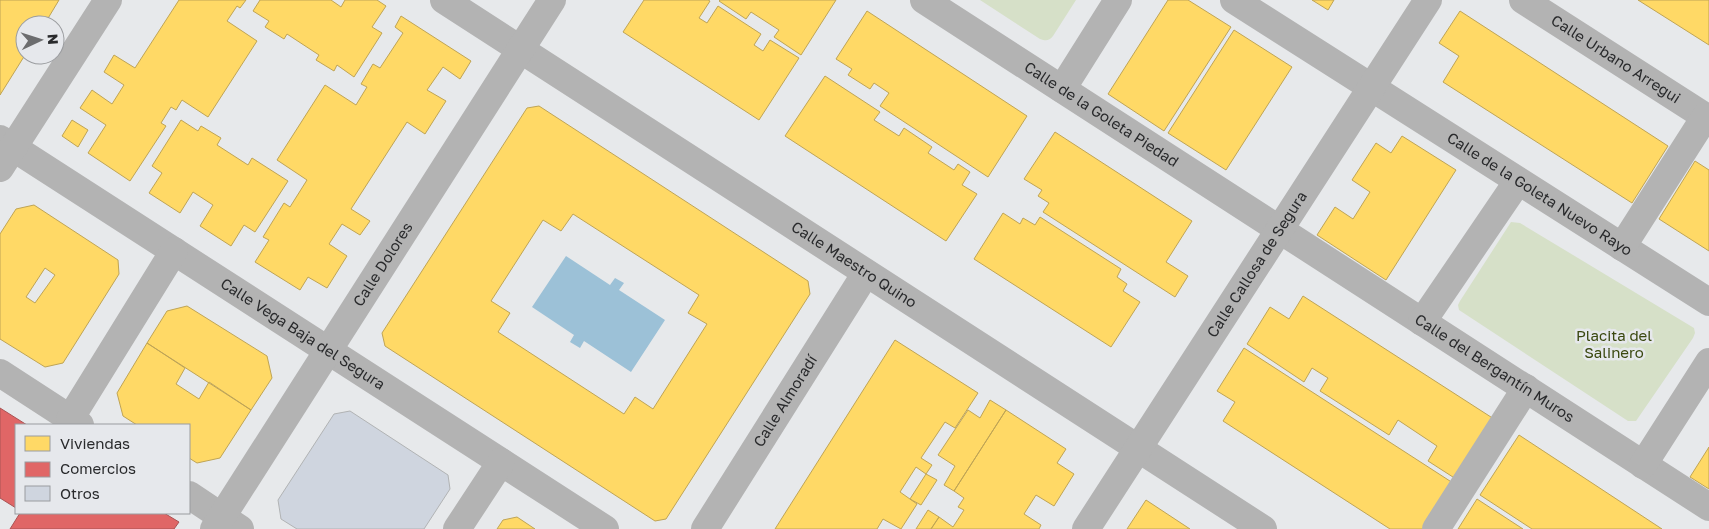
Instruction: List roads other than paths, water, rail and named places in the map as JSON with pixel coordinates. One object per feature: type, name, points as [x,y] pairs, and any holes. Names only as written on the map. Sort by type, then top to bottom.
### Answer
[{"type":"street","points":[[4,151],[108,0]]},
{"type":"street","name":"Calle Maestro Quino","points":[[444,0],[1263,529]]},
{"type":"street","name":"Calle Dolores","points":[[226,525],[328,350],[552,0]]},
{"type":"street","name":"Calle de la Goleta Piedad","points":[[924,0],[1280,230]]},
{"type":"street","points":[[1062,89],[1118,0]]},
{"type":"street","name":"Calle de la Goleta Nuevo Rayo","points":[[1234,0],[1709,302]]},
{"type":"street","name":"Calle Callosa de Segura","points":[[1086,529],[1428,0]]},
{"type":"street","name":"Calle Urbano Arregui","points":[[1523,0],[1707,118]]},
{"type":"street","points":[[1622,247],[1707,118]]},
{"type":"street","name":"Calle Vega Baja del Segura","points":[[4,151],[174,251],[605,529]]},
{"type":"street","points":[[1422,322],[1518,181]]},
{"type":"street","name":"Calle del Bergantín Muros","points":[[1280,230],[1709,507]]},
{"type":"street","points":[[0,373],[75,422],[174,251]]},
{"type":"street","name":"Calle Almoradí","points":[[705,529],[866,273]]},
{"type":"street","points":[[1644,465],[1709,362]]},
{"type":"street","points":[[1436,529],[1526,388]]},
{"type":"street","points":[[457,529],[501,462]]},
{"type":"street","points":[[190,497],[226,525]]},
{"type":"water","points":[[566,256],[610,285],[615,278],[624,283],[619,290],[665,320],[631,372],[584,341],[580,348],[570,342],[574,335],[532,307]]},
{"type":"park label","name":"Placita del Salinero","points":[[1614,344]]}]
